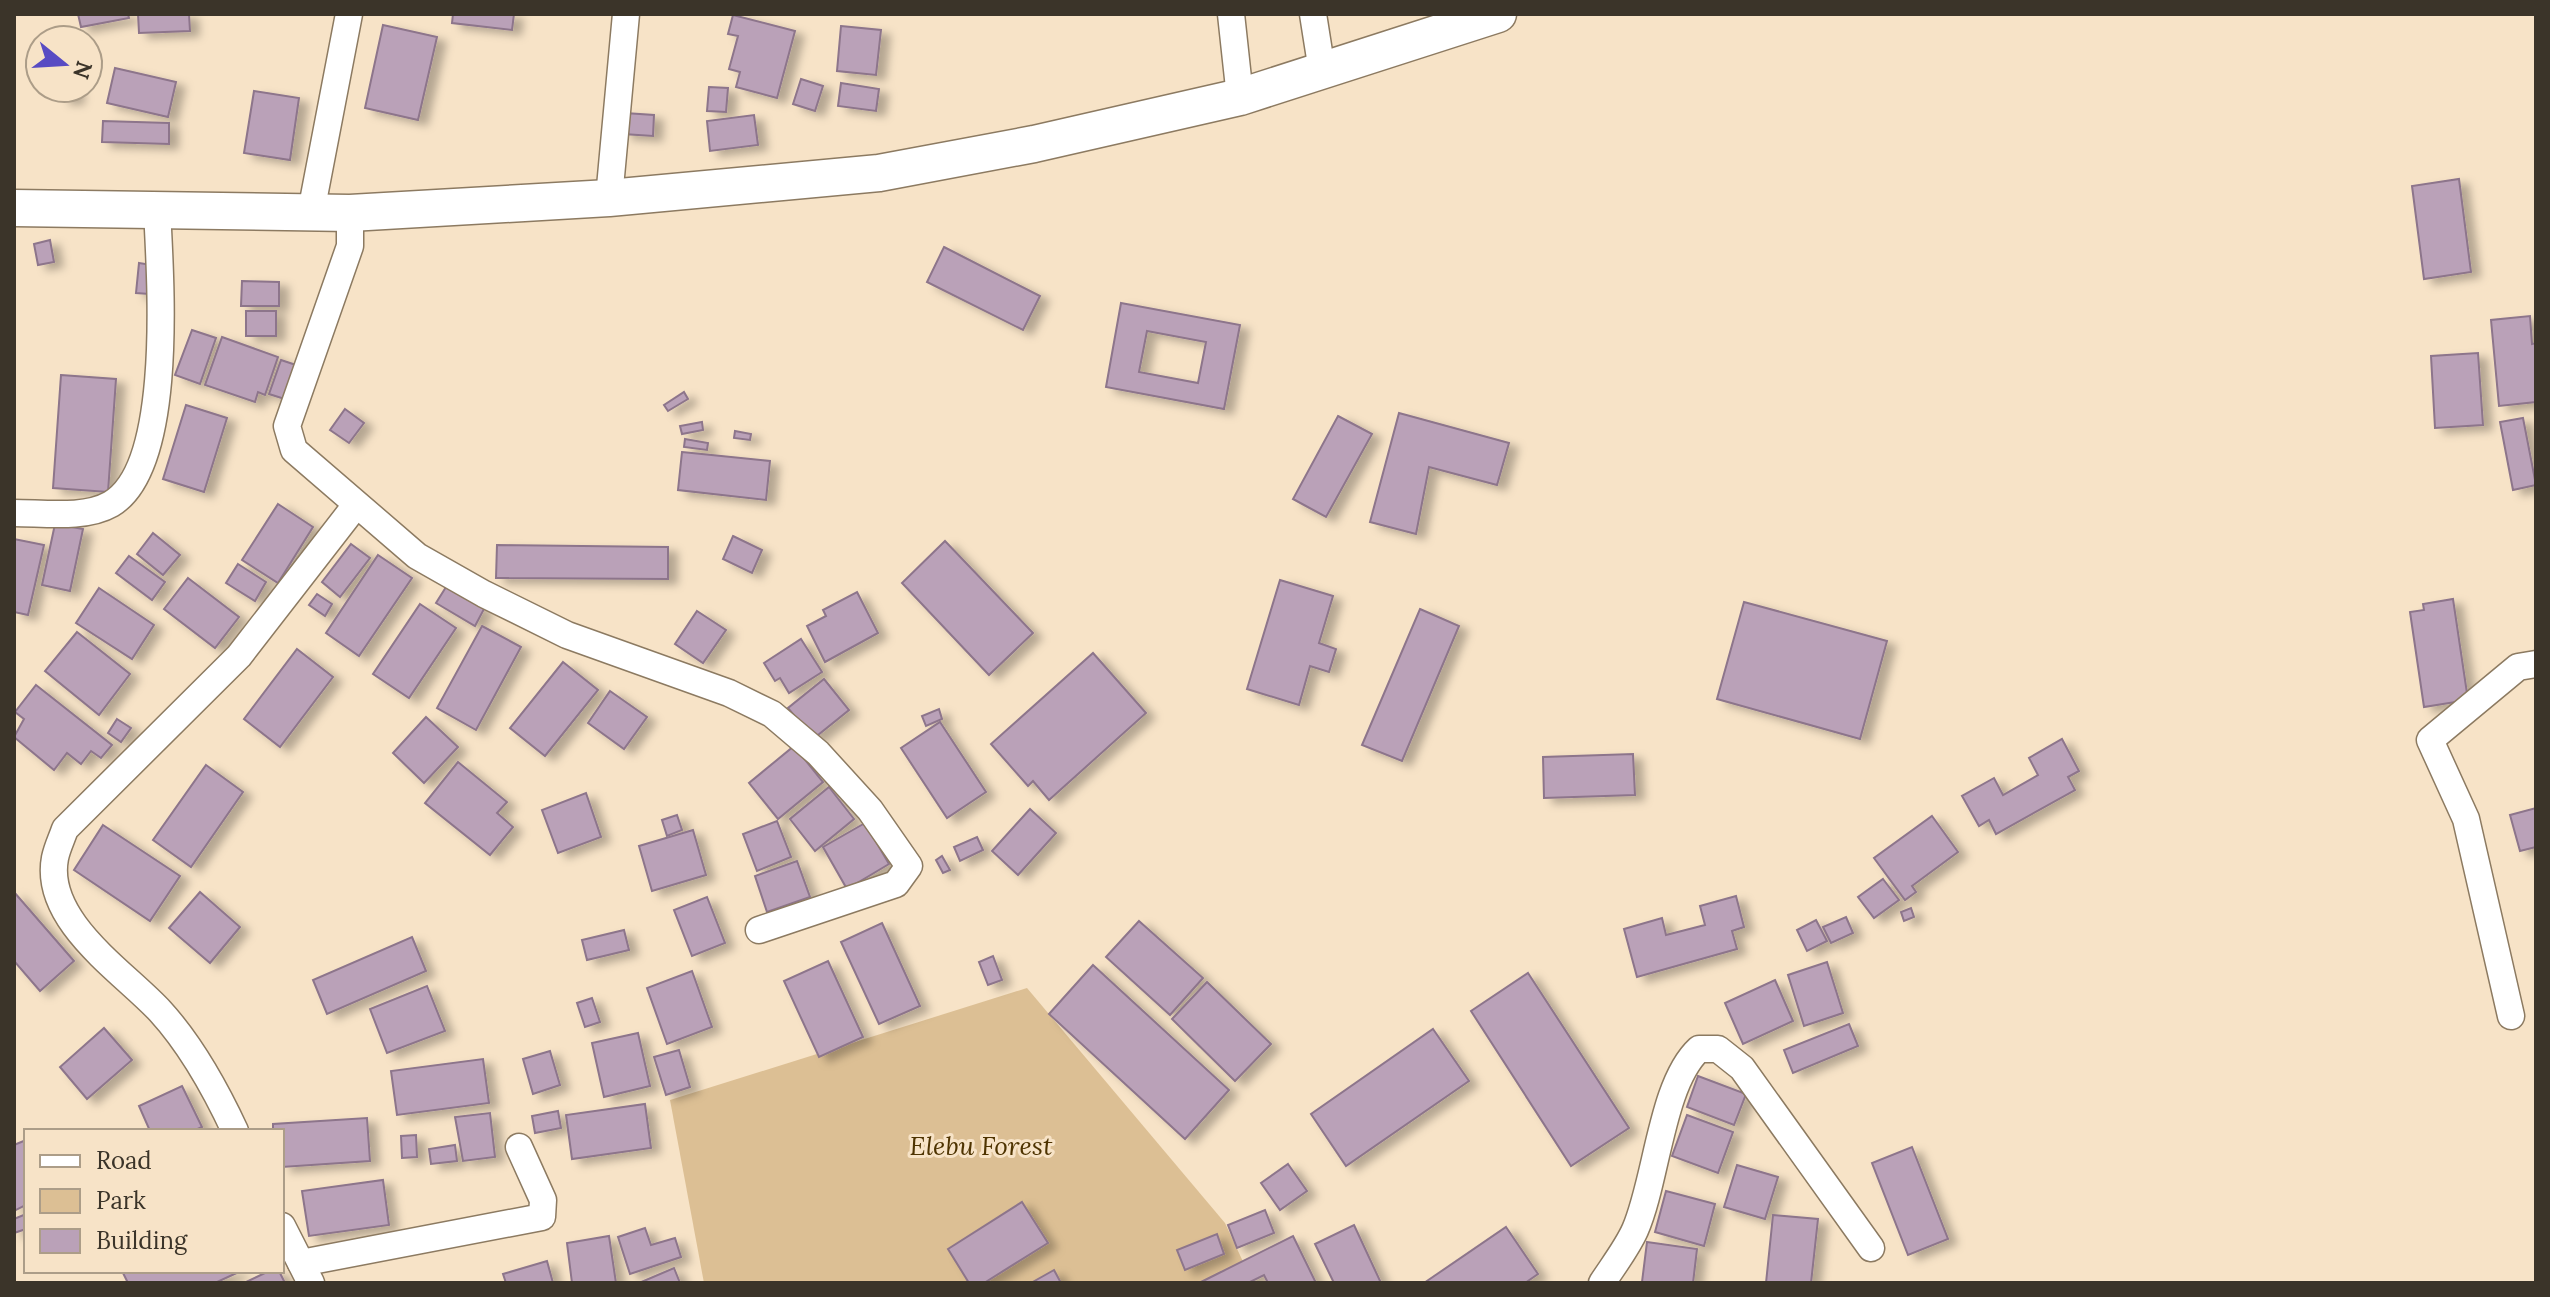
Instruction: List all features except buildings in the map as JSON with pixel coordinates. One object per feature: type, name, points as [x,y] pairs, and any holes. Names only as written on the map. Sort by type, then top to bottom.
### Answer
[{"type":"main road","points":[[14,208],[350,213],[609,198],[879,173],[1034,144],[1240,97],[1498,14]]},
{"type":"street","points":[[311,212],[349,14]]},
{"type":"street","points":[[609,198],[626,14]]},
{"type":"street","points":[[1231,14],[1240,97]]},
{"type":"street","points":[[1313,14],[1322,71]]},
{"type":"street","points":[[14,513],[83,512],[112,503],[144,465],[157,379],[161,291],[157,209]]},
{"type":"street","points":[[350,213],[350,246],[287,426],[294,450],[417,556],[484,594],[567,635],[729,693],[772,714],[818,753],[870,810],[909,866],[896,884],[759,930]]},
{"type":"street","points":[[234,1129],[208,1075],[160,1010],[102,960],[73,921],[57,887],[55,860],[65,829],[239,656],[356,505]]},
{"type":"street","points":[[2511,1016],[2466,819],[2430,740],[2518,667],[2536,664]]},
{"type":"street","points":[[1602,1283],[1635,1231],[1657,1160],[1667,1113],[1686,1061],[1699,1049],[1718,1049],[1742,1068],[1871,1248]]},
{"type":"street","points":[[284,1230],[306,1273],[542,1217],[543,1200],[519,1147]]},
{"type":"green space","name":"Elebu Forest","points":[[1027,988],[1225,1223],[1253,1283],[704,1283],[670,1100]]}]
